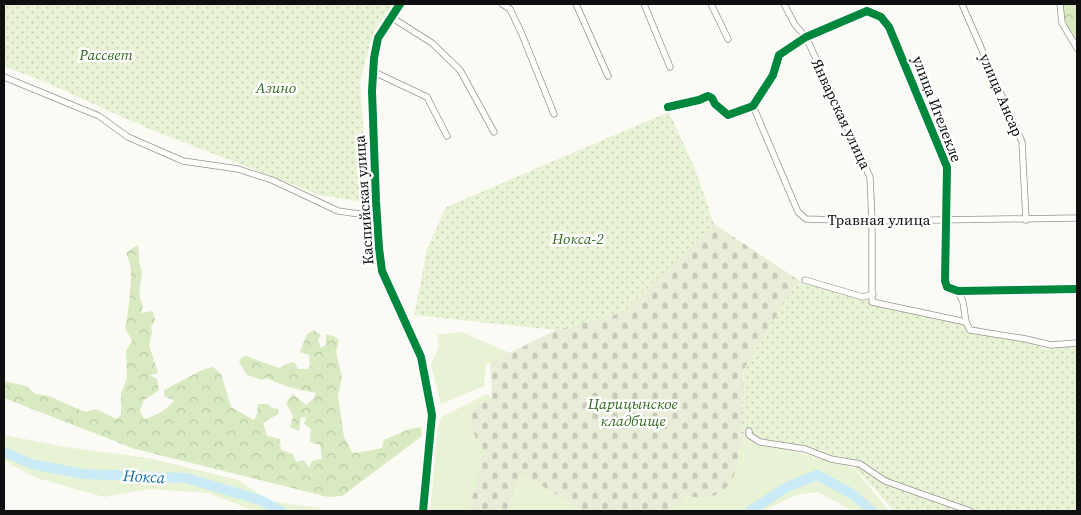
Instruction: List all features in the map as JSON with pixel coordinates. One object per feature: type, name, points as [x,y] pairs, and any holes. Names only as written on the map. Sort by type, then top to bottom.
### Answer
[{"type":"street","name":"Каспийская улица","points":[[400,4],[378,38],[374,58],[372,91],[379,248],[382,271],[421,357],[432,415],[424,511]]},
{"type":"street","points":[[502,4],[510,9],[522,32],[554,114]]},
{"type":"street","points":[[576,4],[608,76]]},
{"type":"street","points":[[644,4],[670,67]]},
{"type":"street","points":[[711,4],[728,39]]},
{"type":"street","name":"Январская улица","points":[[784,4],[795,25],[806,37],[870,177],[872,302],[966,322]]},
{"type":"street","name":"улица Ансар","points":[[962,4],[1022,142],[1026,220]]},
{"type":"street","points":[[1060,4],[1062,23],[1077,48]]},
{"type":"street","name":"улица Игелекле","points":[[806,37],[867,11],[881,17],[889,27],[947,167],[945,281],[947,287],[958,291]]},
{"type":"street","points":[[391,17],[432,43],[460,70],[494,132]]},
{"type":"street","points":[[668,106],[699,100],[708,96],[728,115],[753,106],[773,75],[779,55],[806,37]]},
{"type":"street","points":[[374,72],[427,97],[447,136]]},
{"type":"street","points":[[4,77],[99,116],[128,137],[183,161],[238,169],[272,180],[338,211],[378,218]]},
{"type":"street","name":"Травная улица","points":[[753,106],[798,212],[806,220],[1026,220],[1077,218]]},
{"type":"street","points":[[805,280],[863,297],[872,294]]},
{"type":"street","points":[[1077,289],[958,291],[963,302],[966,322],[970,330],[1051,345],[1077,342]]},
{"type":"street","points":[[749,431],[749,436],[760,442],[805,449],[831,458],[860,464],[885,481],[970,511]]},
{"type":"green space","name":"Азино","points":[[4,4],[392,4],[373,33],[360,81],[368,203],[320,195],[147,128],[43,81],[4,66]]},
{"type":"green space","points":[[1062,4],[1077,5],[1077,42],[1065,24]]},
{"type":"green space","name":"Нокса-2","points":[[669,112],[695,169],[714,224],[621,313],[556,330],[414,315],[426,252],[446,207]]},
{"type":"green space","name":"Царицынское кладбище","points":[[714,224],[803,283],[798,284],[744,369],[741,435],[743,437],[740,456],[730,483],[716,495],[706,497],[686,496],[679,504],[665,511],[585,511],[521,474],[506,511],[469,511],[484,451],[473,432],[471,416],[472,410],[492,398],[490,363],[556,330],[621,313]]},
{"type":"green space","points":[[137,245],[142,273],[139,294],[143,305],[141,313],[153,311],[155,320],[151,327],[152,333],[149,345],[158,373],[150,375],[157,379],[159,390],[144,400],[140,411],[144,419],[161,412],[172,403],[174,400],[164,396],[164,390],[202,370],[213,367],[221,374],[231,407],[254,420],[258,404],[268,404],[272,408],[278,409],[278,414],[263,423],[267,436],[280,439],[281,450],[293,454],[296,462],[304,460],[309,468],[312,461],[322,459],[320,445],[310,442],[311,429],[304,424],[306,417],[301,417],[299,431],[290,427],[293,416],[286,403],[293,394],[306,405],[313,399],[316,393],[266,378],[262,380],[247,375],[239,362],[242,357],[246,356],[279,368],[291,362],[295,363],[298,369],[308,369],[310,366],[309,355],[300,352],[307,334],[314,330],[321,335],[318,340],[321,348],[326,345],[326,334],[336,337],[339,341],[336,352],[342,377],[338,397],[344,437],[352,452],[357,453],[382,448],[384,440],[406,430],[421,427],[422,436],[342,496],[328,497],[135,449],[4,398],[4,381],[26,386],[35,394],[49,396],[85,412],[96,409],[116,419],[121,415],[121,393],[127,379],[126,351],[132,341],[125,328],[131,277],[130,263],[126,253]]},
{"type":"green space","points":[[803,283],[970,325],[1048,349],[1077,345],[1077,511],[894,511],[850,463],[743,437],[741,435],[744,369],[795,285]]},
{"type":"green space","points":[[461,332],[510,353],[490,363],[486,363],[484,386],[441,404],[431,365],[439,346],[437,335]]},
{"type":"green space","points":[[486,394],[492,398],[586,511],[430,511],[438,427],[442,417]]},
{"type":"green space","points":[[4,435],[65,447],[148,458],[239,480],[268,501],[320,508],[322,511],[254,511],[209,493],[149,489],[104,497],[37,478],[4,461]]},
{"type":"green space","points":[[743,437],[854,468],[889,511],[853,511],[818,492],[795,495],[764,511],[664,511],[739,461]]},
{"type":"waterway","name":"Нокса","points":[[4,452],[32,464],[83,474],[186,478],[260,500],[281,511]]},
{"type":"waterway","name":"Нокса","points":[[750,511],[787,487],[817,475],[852,494],[872,511]]},
{"type":"cycle path","points":[[400,4],[378,38],[374,58],[372,91],[376,201],[382,271],[421,357],[432,415],[423,511]]},
{"type":"cycle path","points":[[668,107],[708,96],[728,115],[753,106],[773,75],[779,55],[806,37],[867,11],[881,17],[889,27],[947,167],[945,281],[947,287],[958,291],[1077,289]]},
{"type":"park label","name":"Рассвет","points":[[106,55]]}]
